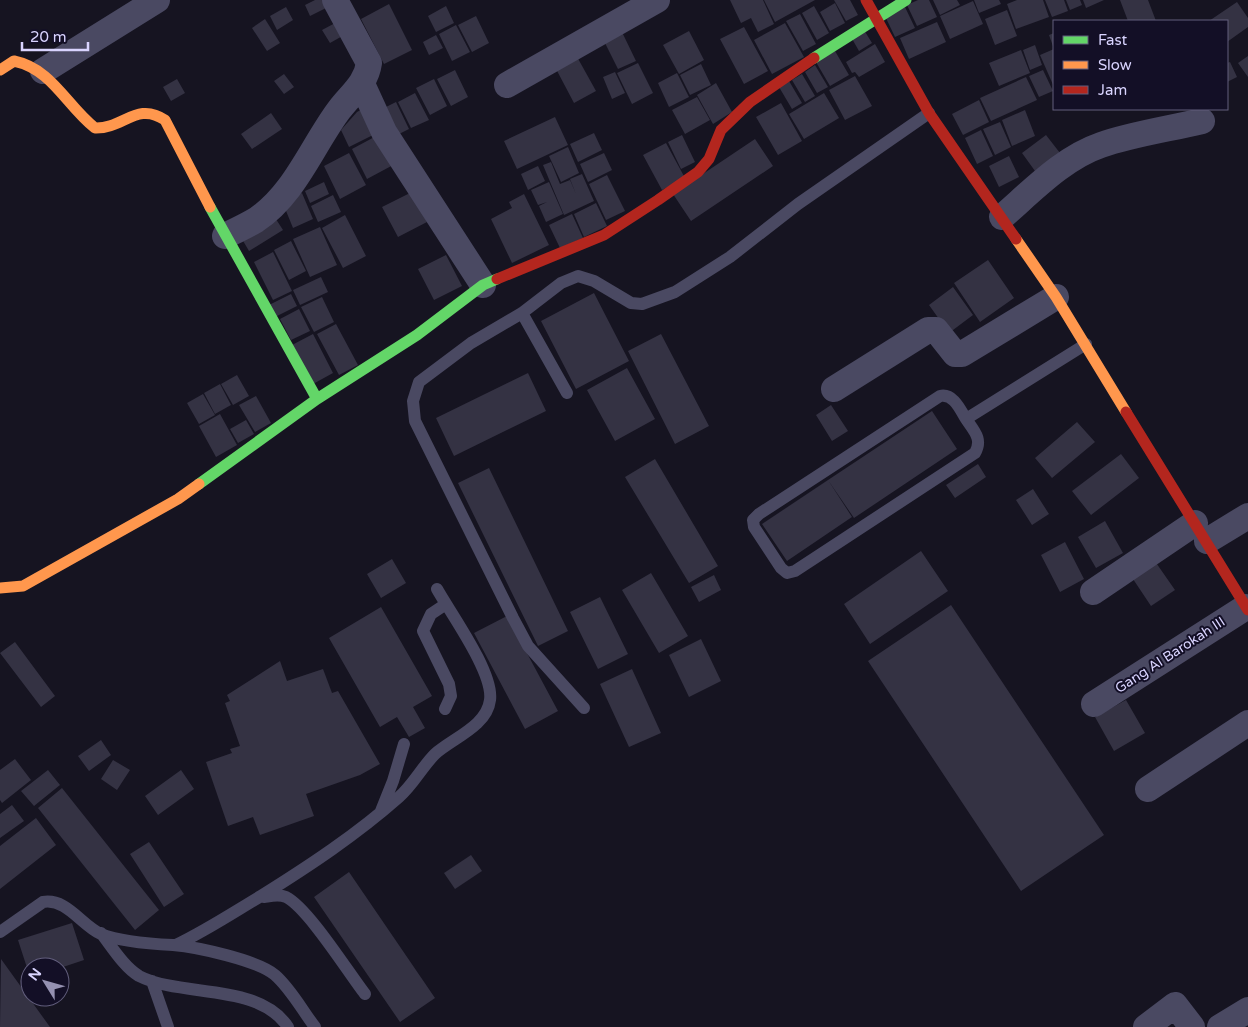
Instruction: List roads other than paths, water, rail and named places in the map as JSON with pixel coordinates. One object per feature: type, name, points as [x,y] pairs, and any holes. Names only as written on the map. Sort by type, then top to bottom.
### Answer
[{"type":"street","points":[[43,71],[158,0]]},
{"type":"street","points":[[225,236],[257,219],[281,196],[300,173],[339,111],[362,84],[369,63],[335,0]]},
{"type":"street","points":[[507,85],[657,0]]},
{"type":"street","points":[[866,0],[929,113],[1056,297],[1247,608]]},
{"type":"street","points":[[0,588],[23,586],[178,499],[317,399],[416,334],[483,285],[604,235],[658,200],[698,172],[709,159],[721,130],[750,102],[906,0]]},
{"type":"street","points":[[0,70],[14,61],[25,62],[43,71],[82,117],[95,128],[108,128],[147,111],[161,116],[165,120],[225,236],[317,399]]},
{"type":"street","points":[[362,84],[384,132],[483,285]]},
{"type":"street","points":[[1002,217],[1050,175],[1085,152],[1101,145],[1202,122]]},
{"type":"street","points":[[834,390],[928,330],[936,330],[955,354],[962,354],[1056,297]]},
{"type":"street","points":[[1093,592],[1201,532],[1248,516]]},
{"type":"street","name":"Gang Al Barokah III","points":[[1094,704],[1247,608]]},
{"type":"street","points":[[1148,789],[1248,723]]},
{"type":"street","points":[[1146,1027],[1175,1006],[1192,1027]]},
{"type":"lane","points":[[584,708],[528,646],[415,422],[413,401],[419,382],[471,343],[522,313],[561,282],[578,276],[594,280],[631,303],[651,303],[675,292],[730,257],[798,204],[929,113]]},
{"type":"lane","points":[[522,313],[567,392]]},
{"type":"lane","points":[[966,419],[1086,344]]},
{"type":"lane","points":[[945,395],[952,398],[966,419],[979,439],[979,446],[975,453],[794,570],[787,573],[781,568],[754,527],[753,520],[759,514],[940,396],[945,395]]},
{"type":"lane","points":[[176,945],[214,927],[323,858],[400,796],[436,753],[476,723],[489,707],[489,686],[480,662],[438,589]]},
{"type":"lane","points":[[445,710],[451,696],[449,684],[423,630],[431,614],[446,604]]},
{"type":"lane","points":[[381,811],[394,781],[404,744]]},
{"type":"lane","points":[[256,899],[274,895],[285,896],[294,902],[307,916],[365,994]]},
{"type":"lane","points":[[0,932],[43,902],[51,900],[65,907],[101,934],[127,966],[138,975],[152,981],[208,991],[259,1004],[273,1010],[288,1027]]},
{"type":"lane","points":[[101,934],[153,944],[176,945],[218,953],[274,974],[284,984],[314,1027]]},
{"type":"lane","points":[[152,981],[168,1027]]}]
